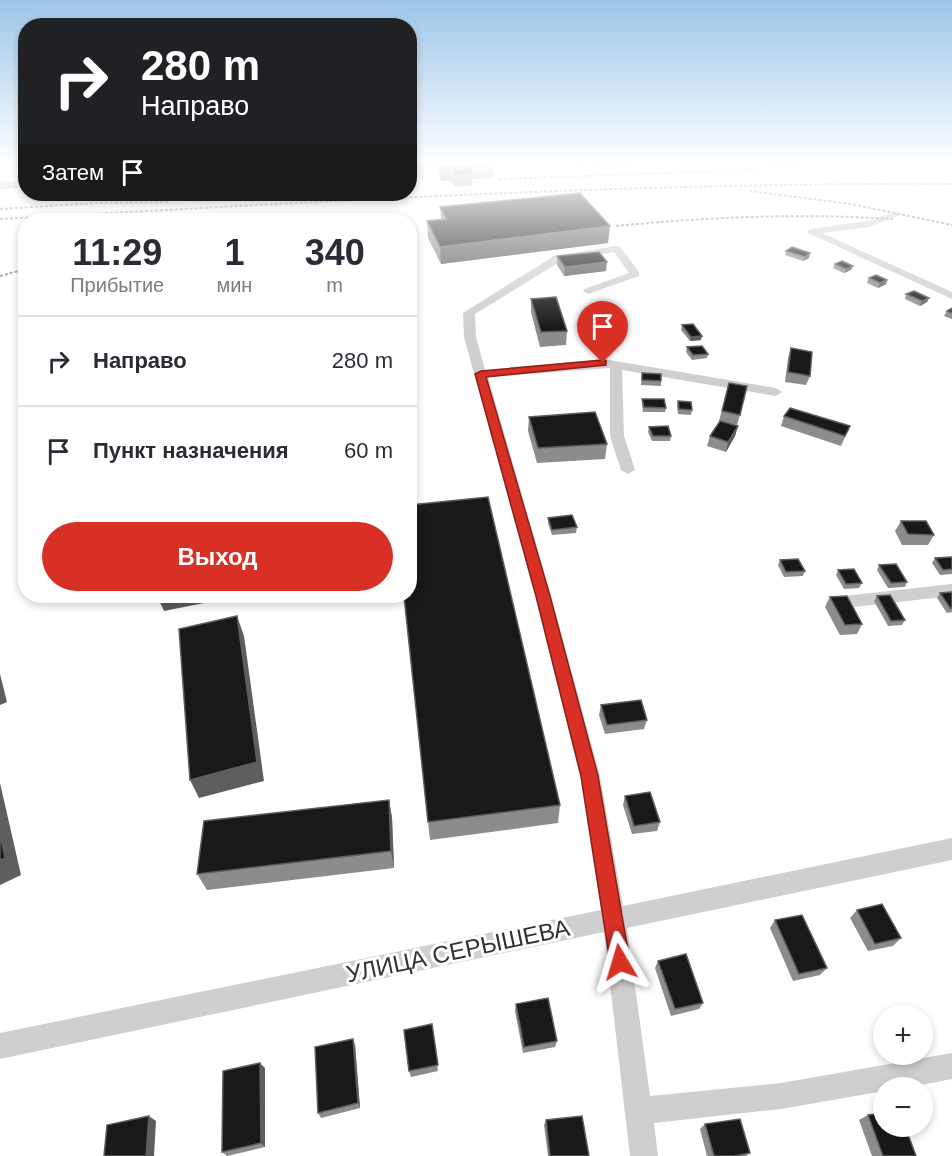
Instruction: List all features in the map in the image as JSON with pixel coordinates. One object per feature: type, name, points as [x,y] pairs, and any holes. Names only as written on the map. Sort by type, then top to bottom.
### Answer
[{"type":"street","points":[[884,219],[869,224],[811,232],[952,296]]},
{"type":"street","points":[[588,291],[635,274],[617,249],[558,258],[469,313],[470,337],[543,596],[590,776],[614,919],[644,1156]]},
{"type":"street","points":[[481,374],[603,363],[776,392]]},
{"type":"street","points":[[616,365],[617,436],[628,470]]},
{"type":"street","points":[[835,603],[952,590]]},
{"type":"street","name":"УЛИЦА СЕРЫШЕВА","points":[[0,1046],[952,849]]},
{"type":"street","points":[[638,1111],[781,1096],[952,1066]]},
{"type":"building","points":[[604,219],[610,226],[440,247],[427,221]]},
{"type":"building","points":[[792,247],[810,253],[805,257],[786,251]]},
{"type":"building","points":[[599,252],[607,262],[565,267],[557,256]]},
{"type":"building","points":[[842,261],[853,266],[846,269],[835,264]]},
{"type":"building","points":[[876,275],[887,280],[880,283],[869,278]]},
{"type":"building","points":[[914,291],[929,298],[922,301],[906,294]]},
{"type":"building","points":[[556,297],[567,331],[541,332],[531,299]]},
{"type":"building","points":[[693,324],[702,336],[691,337],[682,325]]},
{"type":"building","points":[[702,346],[708,354],[693,355],[687,347]]},
{"type":"building","points":[[791,348],[812,352],[810,376],[788,372]]},
{"type":"building","points":[[642,373],[661,374],[661,381],[642,380]]},
{"type":"building","points":[[729,383],[747,386],[740,415],[722,411]]},
{"type":"building","points":[[642,399],[664,399],[666,408],[644,407]]},
{"type":"building","points":[[678,401],[691,402],[692,410],[679,409]]},
{"type":"building","points":[[790,408],[850,426],[845,436],[784,416]]},
{"type":"building","points":[[595,412],[607,444],[538,448],[529,417]]},
{"type":"building","points":[[720,421],[738,426],[728,442],[710,436]]},
{"type":"building","points":[[668,426],[671,436],[653,436],[649,427]]},
{"type":"building","points":[[488,497],[560,805],[428,822],[405,603],[417,603],[417,504]]},
{"type":"building","points":[[572,515],[577,527],[552,530],[548,518]]},
{"type":"building","points":[[901,521],[926,521],[934,535],[908,534]]},
{"type":"building","points":[[952,557],[952,569],[943,570],[935,558]]},
{"type":"building","points":[[798,559],[805,571],[786,572],[780,560]]},
{"type":"building","points":[[896,564],[907,582],[891,583],[879,565]]},
{"type":"building","points":[[854,569],[862,583],[846,584],[838,570]]},
{"type":"building","points":[[952,592],[952,608],[950,608],[940,593]]},
{"type":"building","points":[[890,595],[905,620],[891,621],[877,596]]},
{"type":"building","points":[[847,596],[862,624],[845,625],[830,597]]},
{"type":"building","points":[[237,616],[257,762],[190,780],[179,629]]},
{"type":"building","points":[[641,700],[647,720],[607,725],[601,705]]},
{"type":"building","points":[[650,792],[660,822],[634,826],[625,796]]},
{"type":"building","points":[[389,800],[391,851],[197,874],[204,821]]},
{"type":"building","points":[[0,835],[5,858],[0,860]]},
{"type":"building","points":[[882,904],[901,938],[875,944],[857,910]]},
{"type":"building","points":[[802,915],[827,968],[799,974],[775,920]]},
{"type":"building","points":[[686,954],[703,1003],[675,1009],[658,961]]},
{"type":"building","points":[[548,998],[557,1041],[524,1047],[516,1004]]},
{"type":"building","points":[[432,1024],[438,1065],[409,1071],[404,1030]]},
{"type":"building","points":[[353,1039],[358,1103],[318,1113],[315,1047]]},
{"type":"building","points":[[260,1063],[261,1143],[222,1152],[223,1071]]},
{"type":"building","points":[[873,1114],[873,1129],[868,1115]]},
{"type":"building","points":[[149,1116],[146,1156],[104,1156],[107,1125]]},
{"type":"building","points":[[582,1116],[589,1156],[550,1156],[546,1120]]},
{"type":"building","points":[[740,1119],[750,1153],[714,1156],[705,1124]]},
{"type":"building","points":[[876,1137],[909,1137],[916,1156],[883,1156]]},
{"type":"railway","points":[[616,226],[709,219]]},
{"type":"railway","points":[[923,219],[952,225]]},
{"type":"railway","points":[[0,276],[18,271]]},
{"type":"route","points":[[603,363],[481,374],[590,776],[620,962]]}]
